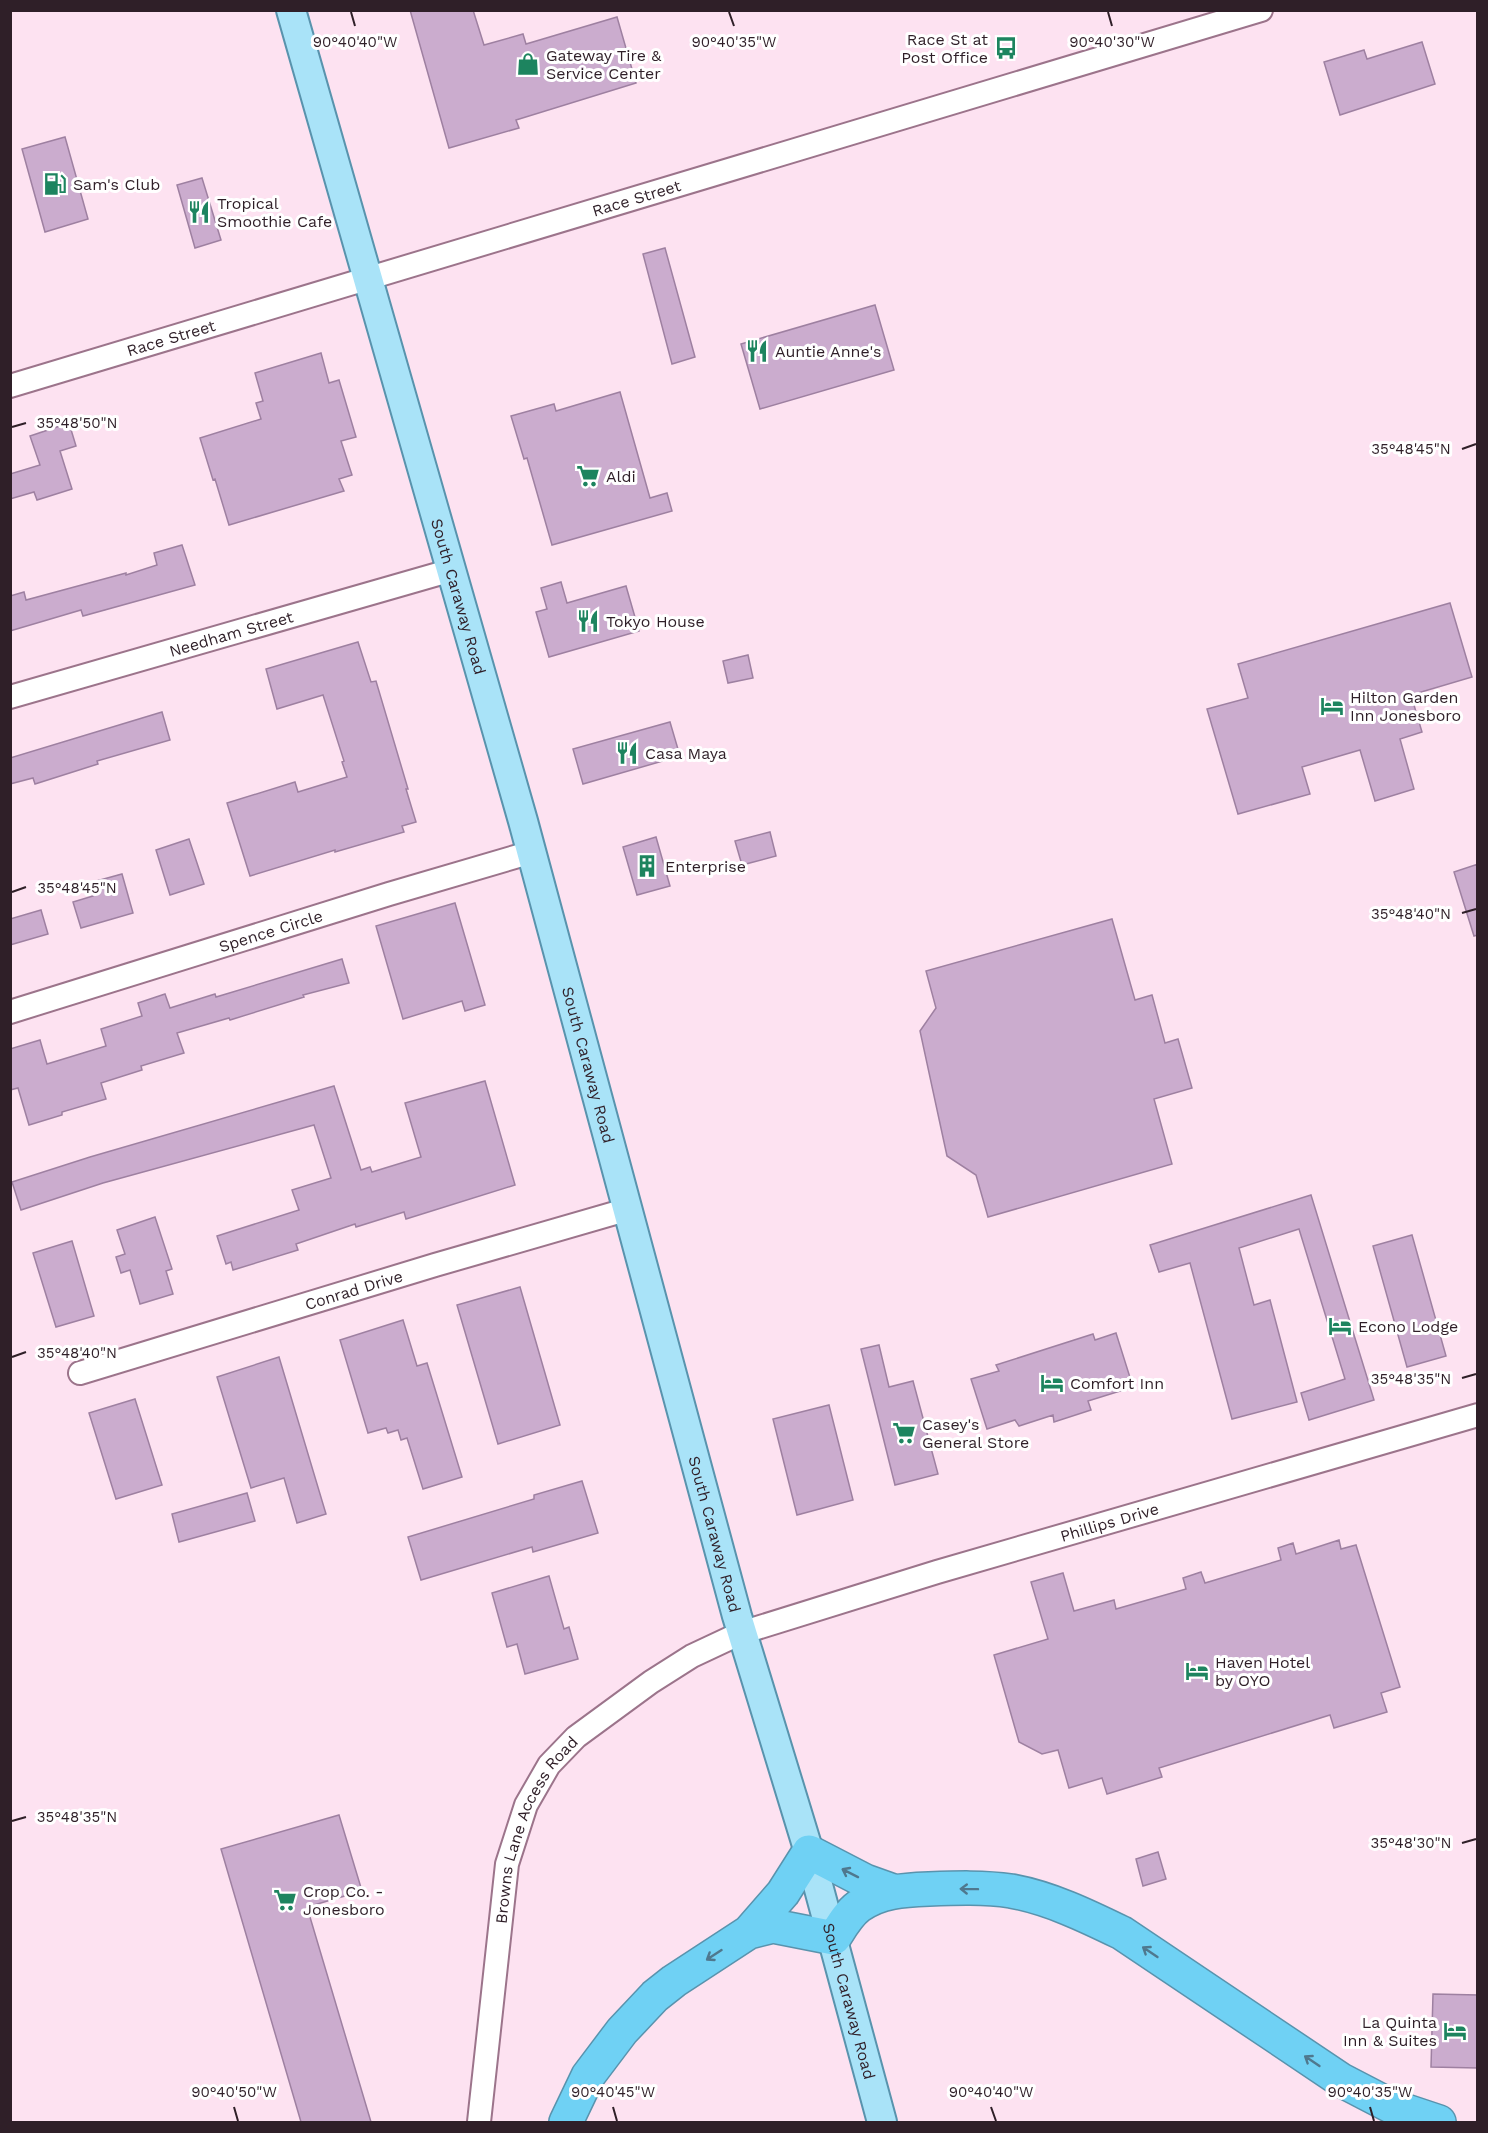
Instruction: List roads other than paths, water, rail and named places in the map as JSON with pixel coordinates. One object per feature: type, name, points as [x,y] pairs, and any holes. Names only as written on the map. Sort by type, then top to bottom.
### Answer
[{"type":"highway","points":[[566,2122],[588,2076],[622,2031],[674,1981],[749,1932],[783,1893],[809,1852],[865,1881],[893,1891]]},
{"type":"highway","points":[[749,1932],[773,1926],[834,1938],[844,1921],[858,1906],[893,1891],[967,1888],[1011,1891],[1045,1900],[1084,1914],[1122,1933],[1341,2080],[1391,2106],[1439,2122]]},
{"type":"main road","name":"South Caraway Road","points":[[291,10],[532,852],[741,1633],[834,1938],[882,2122]]},
{"type":"street","name":"Race Street","points":[[10,386],[1261,10]]},
{"type":"street","name":"Needham Street","points":[[10,697],[452,570]]},
{"type":"street","name":"Spence Circle","points":[[10,1012],[532,852]]},
{"type":"street","name":"Conrad Drive","points":[[80,1373],[435,1265],[629,1209]]},
{"type":"street","name":"Phillips Drive","points":[[741,1633],[937,1572],[1478,1415]]},
{"type":"street","name":"Browns Lane Access Road","points":[[479,2122],[507,1864],[526,1805],[549,1765],[576,1737],[651,1682],[692,1656],[741,1633]]},
{"type":"place","name":"Race St at Post Office","points":[[1006,48]]},
{"type":"place","name":"Gateway Tire & Service Center","points":[[528,64]]},
{"type":"place","name":"Sam's Club","points":[[55,184]]},
{"type":"place","name":"Tropical Smoothie Cafe","points":[[199,212]]},
{"type":"place","name":"Auntie Anne's","points":[[757,351]]},
{"type":"place","name":"Aldi","points":[[588,476]]},
{"type":"place","name":"Tokyo House","points":[[588,621]]},
{"type":"place","name":"Hilton Garden Inn Jonesboro","points":[[1332,706]]},
{"type":"place","name":"Casa Maya","points":[[627,753]]},
{"type":"place","name":"Enterprise","points":[[647,866]]},
{"type":"place","name":"Econo Lodge","points":[[1340,1326]]},
{"type":"place","name":"Comfort Inn","points":[[1052,1383]]},
{"type":"place","name":"Casey's General Store","points":[[904,1433]]},
{"type":"place","name":"Haven Hotel by OYO","points":[[1197,1671]]},
{"type":"place","name":"Crop Co. - Jonesboro","points":[[285,1900]]},
{"type":"place","name":"La Quinta Inn & Suites","points":[[1455,2031]]}]
